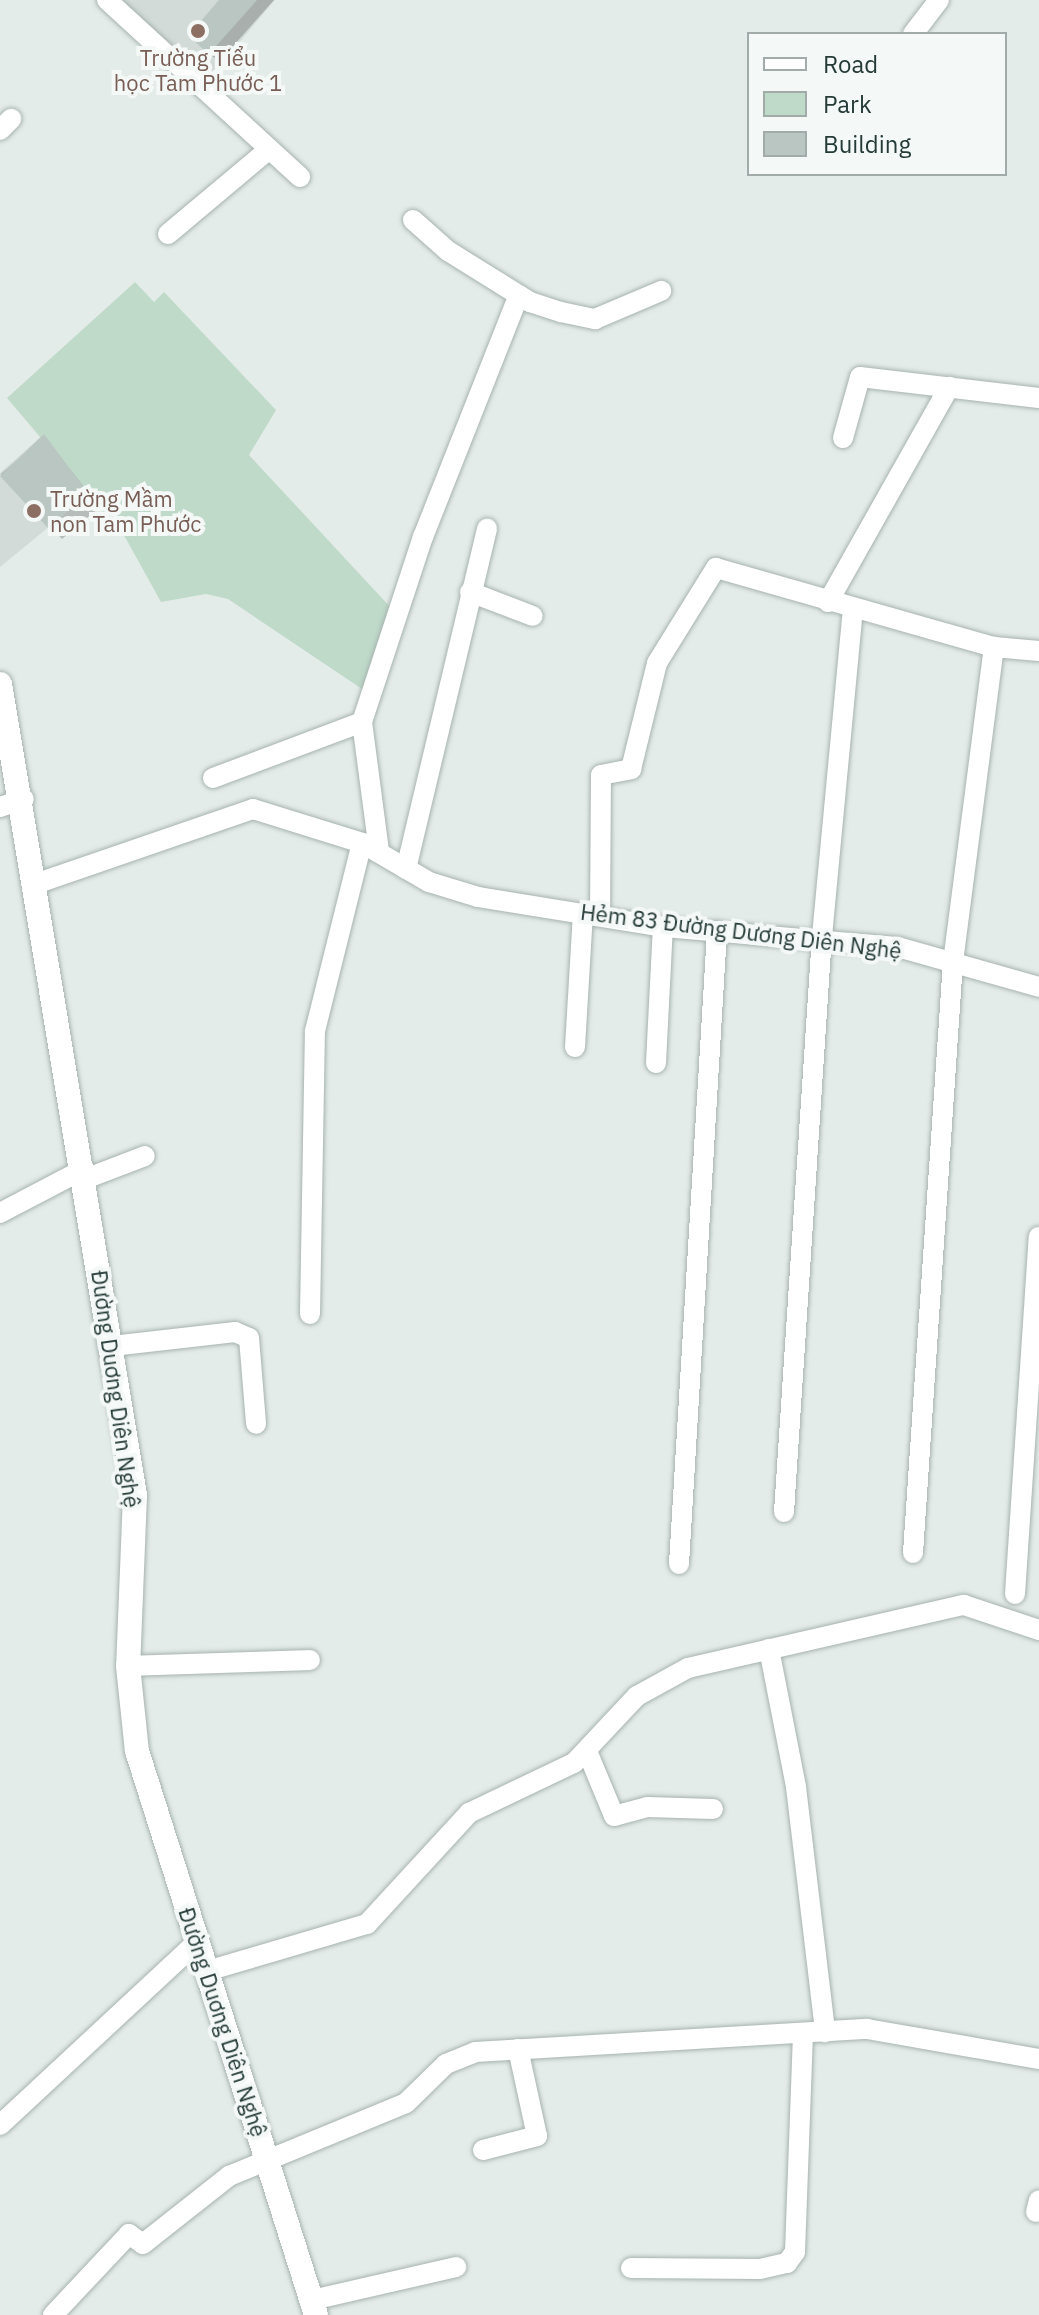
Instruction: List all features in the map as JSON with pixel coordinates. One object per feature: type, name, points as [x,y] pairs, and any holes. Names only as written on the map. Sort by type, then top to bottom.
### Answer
[{"type":"street","points":[[107,0],[300,177]]},
{"type":"street","points":[[915,32],[939,0]]},
{"type":"street","points":[[168,234],[268,150]]},
{"type":"street","points":[[413,220],[448,251],[519,295],[595,319],[661,291]]},
{"type":"street","points":[[310,1314],[315,1031],[370,847],[362,722],[423,537],[519,295]]},
{"type":"street","points":[[843,438],[860,377],[1039,398]]},
{"type":"street","points":[[828,602],[949,387]]},
{"type":"street","points":[[406,869],[487,528]]},
{"type":"street","points":[[575,1047],[592,915],[601,775],[631,769],[657,663],[708,573],[716,568],[853,611],[994,647],[1039,651]]},
{"type":"street","points":[[470,592],[533,616]]},
{"type":"street","points":[[784,1512],[822,936],[853,611]]},
{"type":"street","points":[[913,1553],[953,962],[994,647]]},
{"type":"street","name":"Đường Duơng Diên Nghệ","points":[[0,684],[8,753],[24,799],[38,883],[135,1495],[128,1666],[137,1751],[314,2308]]},
{"type":"street","points":[[213,778],[362,722]]},
{"type":"street","points":[[0,807],[24,799]]},
{"type":"street","name":"Hẻm 83 Đường Dương Diên Nghệ","points":[[38,883],[253,809],[370,847],[406,869],[458,892],[663,927],[822,936],[953,962],[1039,987]]},
{"type":"street","points":[[656,1063],[663,927]]},
{"type":"street","points":[[679,1564],[717,931]]},
{"type":"street","points":[[0,1213],[84,1174],[145,1156]]},
{"type":"street","points":[[1015,1594],[1029,1528],[1039,1237]]},
{"type":"street","points":[[112,1346],[235,1332],[249,1338],[256,1424]]},
{"type":"street","points":[[207,1971],[367,1924],[469,1813],[587,1751],[660,1680],[769,1649],[964,1605],[1039,1630]]},
{"type":"street","points":[[769,1649],[796,1787],[825,2032]]},
{"type":"street","points":[[128,1666],[310,1660]]},
{"type":"street","points":[[587,1751],[614,1816],[647,1807],[713,1809]]},
{"type":"street","points":[[0,2125],[197,1942]]},
{"type":"street","points":[[53,2315],[129,2234],[143,2244],[266,2156],[406,2103],[446,2064],[475,2052],[867,2029],[1039,2059]]},
{"type":"street","points":[[631,2268],[760,2269],[787,2263],[795,2252],[803,2033]]},
{"type":"street","points":[[483,2150],[537,2136],[518,2049]]},
{"type":"street","points":[[314,2308],[456,2267]]},
{"type":"shaded area","name":"Trường Tiểu học Tam Phước 1","points":[[115,0],[275,0],[204,84]]},
{"type":"shaded area","name":"Trường Mầm non Tam Phước","points":[[44,434],[89,494],[0,567],[0,473]]},
{"type":"green space","points":[[135,282],[154,302],[164,292],[276,410],[249,455],[393,610],[365,691],[228,599],[206,594],[161,602],[125,537],[7,398]]},
{"type":"building","points":[[219,0],[257,0],[209,54],[188,36]]},
{"type":"building","name":"Trường Mầm non Tam Phước","points":[[44,434],[89,494],[48,528],[0,476]]},
{"type":"place","name":"Trường Tiểu học Tam Phước 1","points":[[198,31]]},
{"type":"place","name":"Trường Mầm non Tam Phước","points":[[34,511]]}]
